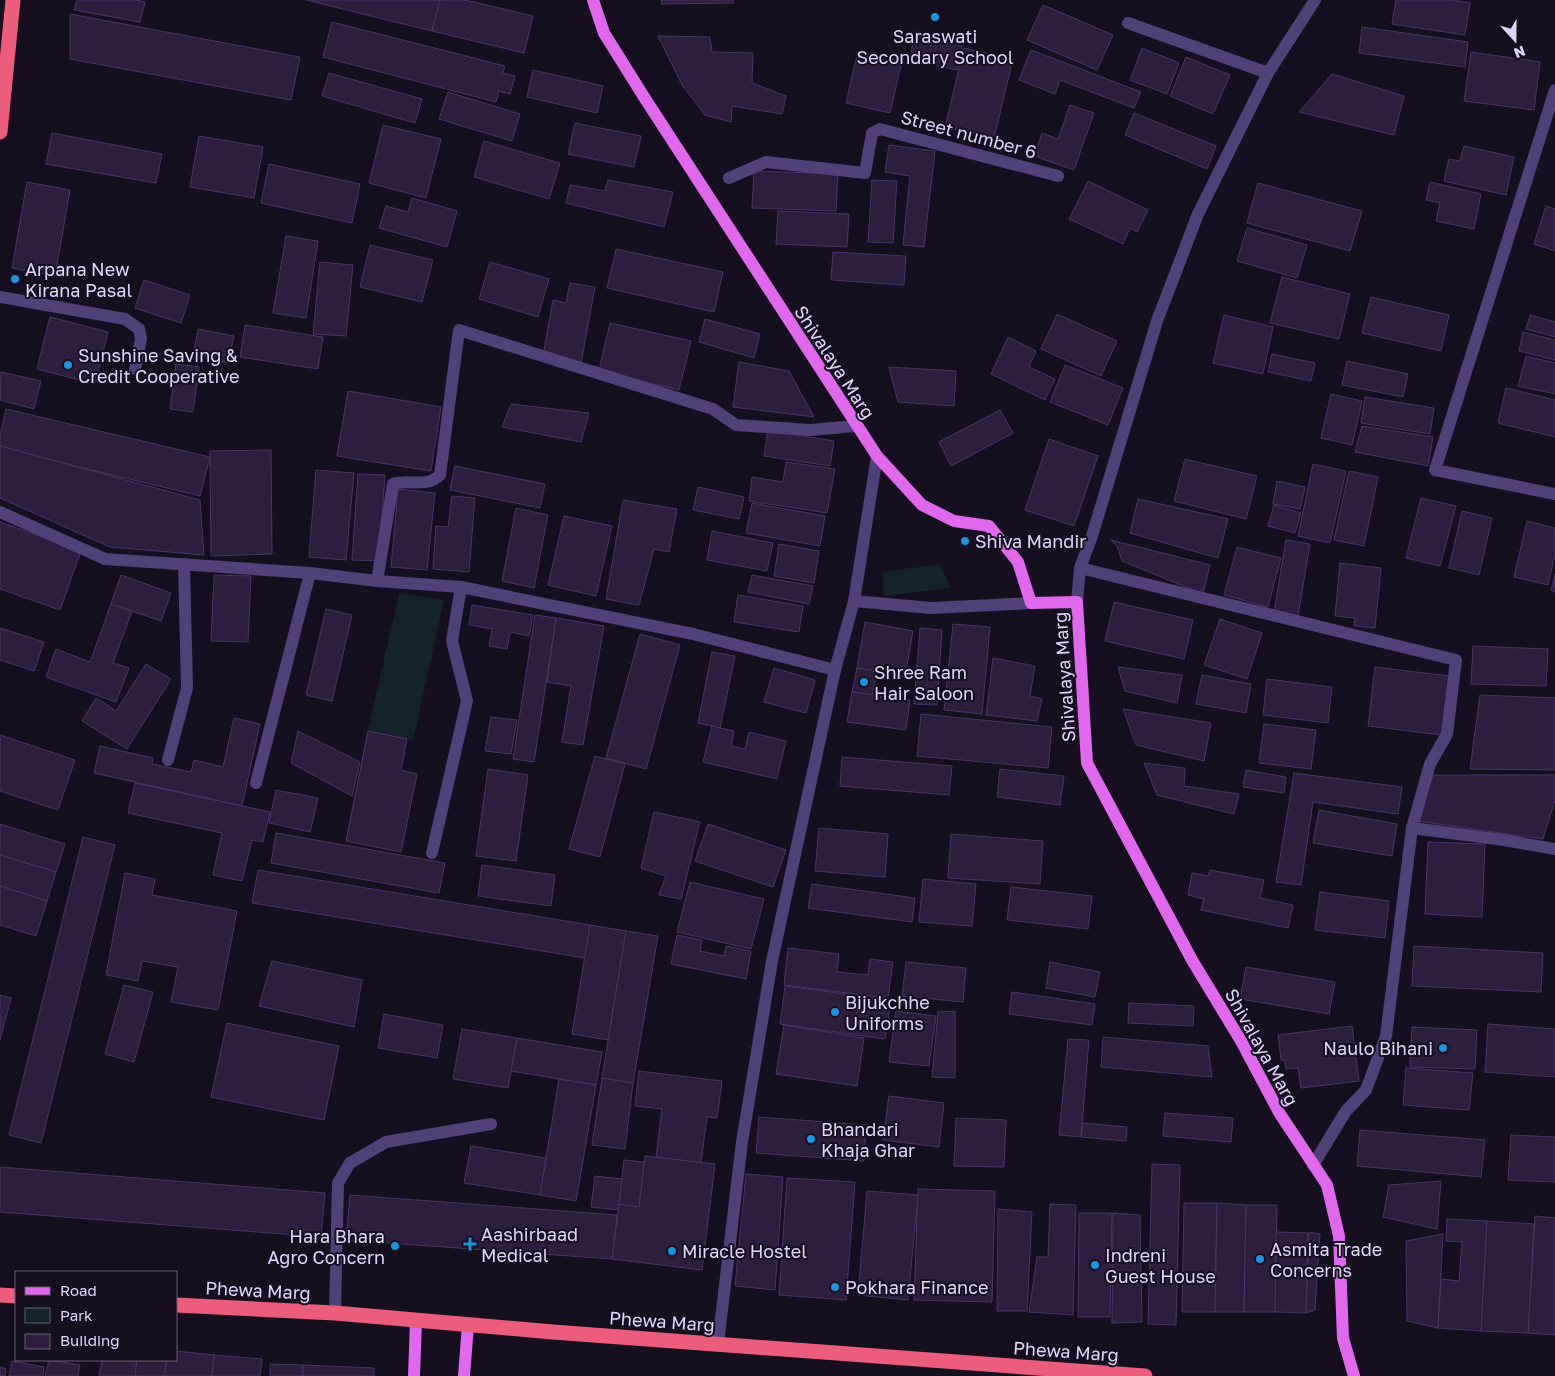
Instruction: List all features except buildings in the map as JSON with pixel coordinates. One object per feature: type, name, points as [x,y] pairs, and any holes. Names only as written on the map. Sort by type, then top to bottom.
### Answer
[{"type":"highway","points":[[0,132],[13,0]]},
{"type":"highway","points":[[0,1295],[15,1296]]},
{"type":"highway","name":"Phewa Marg","points":[[178,1305],[335,1313],[416,1321],[1145,1376]]},
{"type":"main road","name":"Shivalaya Marg","points":[[592,0],[604,33],[855,426],[877,456],[922,505],[954,521],[989,526],[1018,562],[1031,603],[1077,602],[1087,763],[1192,960],[1241,1041],[1280,1114],[1327,1185],[1338,1236],[1344,1338],[1354,1376]]},
{"type":"main road","points":[[414,1376],[416,1321]]},
{"type":"main road","points":[[464,1376],[468,1325]]},
{"type":"street","points":[[1077,602],[1080,568],[1092,536],[1157,321],[1198,214],[1268,73],[1316,0]]},
{"type":"street","points":[[1128,23],[1268,73]]},
{"type":"street","points":[[1555,90],[1435,470],[1555,494]]},
{"type":"street","name":"Street number 6","points":[[729,178],[766,162],[865,173],[872,133],[880,129],[1058,176]]},
{"type":"street","points":[[0,297],[125,319],[139,329],[141,339],[136,369]]},
{"type":"street","points":[[378,581],[393,484],[402,481],[429,483],[440,475],[459,330],[714,410],[736,425],[811,430],[855,426]]},
{"type":"street","points":[[718,1344],[742,1142],[772,960],[835,670],[854,601],[877,456]]},
{"type":"street","points":[[0,512],[105,559],[310,573],[378,581],[461,587],[693,634],[835,670]]},
{"type":"street","points":[[168,760],[187,688],[184,564]]},
{"type":"street","points":[[1080,568],[1456,660],[1447,734],[1430,764],[1412,828],[1386,1036],[1366,1090],[1346,1110],[1313,1165]]},
{"type":"street","points":[[256,783],[310,573]]},
{"type":"street","points":[[432,853],[467,701],[452,641],[461,587]]},
{"type":"street","points":[[854,601],[931,608],[1031,603]]},
{"type":"street","points":[[1412,828],[1504,840],[1555,850]]},
{"type":"street","points":[[335,1313],[338,1182],[350,1163],[386,1142],[491,1124]]},
{"type":"green space","points":[[940,564],[951,588],[884,596],[882,572]]},
{"type":"green space","points":[[399,593],[444,600],[413,741],[368,731]]},
{"type":"place","name":"Saraswati Secondary School","points":[[935,17]]},
{"type":"place","name":"Arpana New Kirana Pasal","points":[[15,279]]},
{"type":"place","name":"Sunshine Saving & Credit Cooperative","points":[[68,365]]},
{"type":"place","name":"Shiva Mandir","points":[[965,541]]},
{"type":"place","name":"Shree Ram Hair Saloon","points":[[864,682]]},
{"type":"place","name":"Bijukchhe Uniforms","points":[[835,1012]]},
{"type":"place","name":"Naulo Bihani","points":[[1443,1048]]},
{"type":"place","name":"Bhandari Khaja Ghar","points":[[811,1139]]},
{"type":"place","name":"Aashirbaad Medical","points":[[470,1244]]},
{"type":"place","name":"Hara Bhara Agro Concern","points":[[395,1246]]},
{"type":"place","name":"Miracle Hostel","points":[[672,1251]]},
{"type":"place","name":"Asmita Trade Concerns","points":[[1260,1259]]},
{"type":"place","name":"Indreni Guest House","points":[[1095,1265]]},
{"type":"place","name":"Pokhara Finance","points":[[835,1287]]}]
